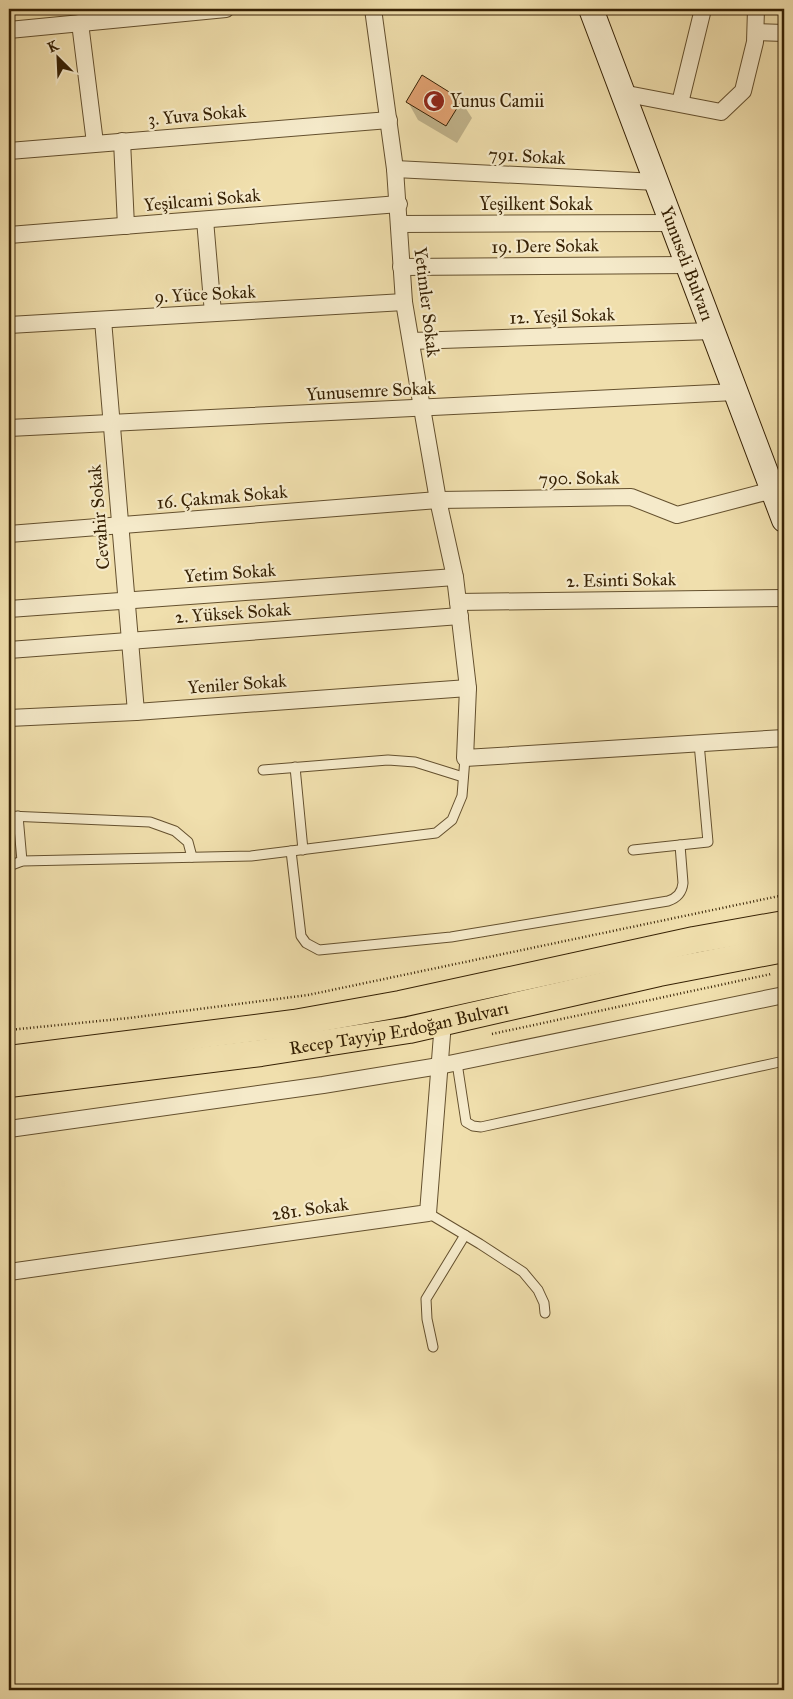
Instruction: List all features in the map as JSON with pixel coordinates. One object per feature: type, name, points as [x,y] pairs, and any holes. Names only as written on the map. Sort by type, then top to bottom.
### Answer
[{"type":"main road","name":"Yunuseli Bulvarı","points":[[591,9],[784,520]]},
{"type":"main road","name":"Recep Tayyip Erdoğan Bulvarı","points":[[9,1059],[294,1023],[400,1004],[694,940],[784,924]]},
{"type":"main road","name":"Recep Tayyip Erdoğan Bulvarı","points":[[9,1084],[261,1053],[409,1030],[659,973],[784,949]]},
{"type":"street","points":[[9,30],[226,9]]},
{"type":"street","name":"Yetimler Sokak","points":[[373,9],[399,204],[404,302],[438,500],[455,577],[459,609],[468,688],[465,758]]},
{"type":"street","points":[[680,103],[703,9]]},
{"type":"street","points":[[622,93],[721,112],[743,91],[755,42],[756,9]]},
{"type":"street","points":[[80,23],[95,143]]},
{"type":"street","points":[[756,32],[784,33]]},
{"type":"street","name":"3. Yuva Sokak","points":[[9,151],[389,120]]},
{"type":"street","points":[[122,141],[126,226]]},
{"type":"street","name":"791. Sokak","points":[[395,170],[657,182]]},
{"type":"street","name":"Yeşilcami Sokak","points":[[9,235],[399,204]]},
{"type":"street","points":[[205,220],[213,313]]},
{"type":"street","name":"Yeşilkent Sokak","points":[[399,224],[673,224]]},
{"type":"street","name":"19. Dere Sokak","points":[[401,267],[688,265]]},
{"type":"street","name":"9. Yüce Sokak","points":[[9,325],[404,302]]},
{"type":"street","name":"Cevahir Sokak","points":[[103,320],[136,712]]},
{"type":"street","name":"12. Yeşil Sokak","points":[[411,341],[713,331]]},
{"type":"street","name":"Yunusemre Sokak","points":[[9,428],[735,392]]},
{"type":"street","name":"790. Sokak","points":[[438,500],[631,497],[677,515],[773,490]]},
{"type":"street","name":"16. Çakmak Sokak","points":[[9,534],[438,500]]},
{"type":"street","name":"Yetim Sokak","points":[[9,609],[455,577]]},
{"type":"street","name":"2. Esinti Sokak","points":[[459,609],[784,598]]},
{"type":"street","name":"2. Yüksek Sokak","points":[[9,650],[459,609]]},
{"type":"street","name":"Yeniler Sokak","points":[[9,718],[136,712],[468,688]]},
{"type":"street","points":[[465,758],[784,738]]},
{"type":"street","points":[[9,1129],[313,1086],[457,1063],[784,995]]},
{"type":"street","points":[[428,1213],[443,1022]]},
{"type":"street","name":"281. Sokak","points":[[9,1272],[428,1213]]},
{"type":"lane","points":[[633,850],[708,842],[699,743]]},
{"type":"lane","points":[[9,866],[22,861],[251,856],[436,833],[452,820],[462,796],[465,758]]},
{"type":"lane","points":[[263,770],[388,760],[415,762],[463,777]]},
{"type":"lane","points":[[295,767],[303,850]]},
{"type":"lane","points":[[22,861],[13,816],[150,822],[175,831],[188,842],[192,857]]},
{"type":"lane","points":[[291,851],[301,936],[312,948],[319,950],[451,937],[668,901],[674,899],[682,889],[680,845]]},
{"type":"lane","points":[[457,1063],[466,1122],[473,1126],[481,1127],[784,1061]]},
{"type":"lane","points":[[428,1213],[523,1272],[538,1290],[546,1313]]},
{"type":"lane","points":[[433,1347],[427,1319],[426,1299],[464,1235]]},
{"type":"path","points":[[9,1030],[129,1018],[308,995],[784,895]]},
{"type":"building","name":"Yunus Camii","points":[[422,75],[462,100],[446,126],[406,102]]},
{"type":"place","name":"Yunus Camii","points":[[434,101]]}]
